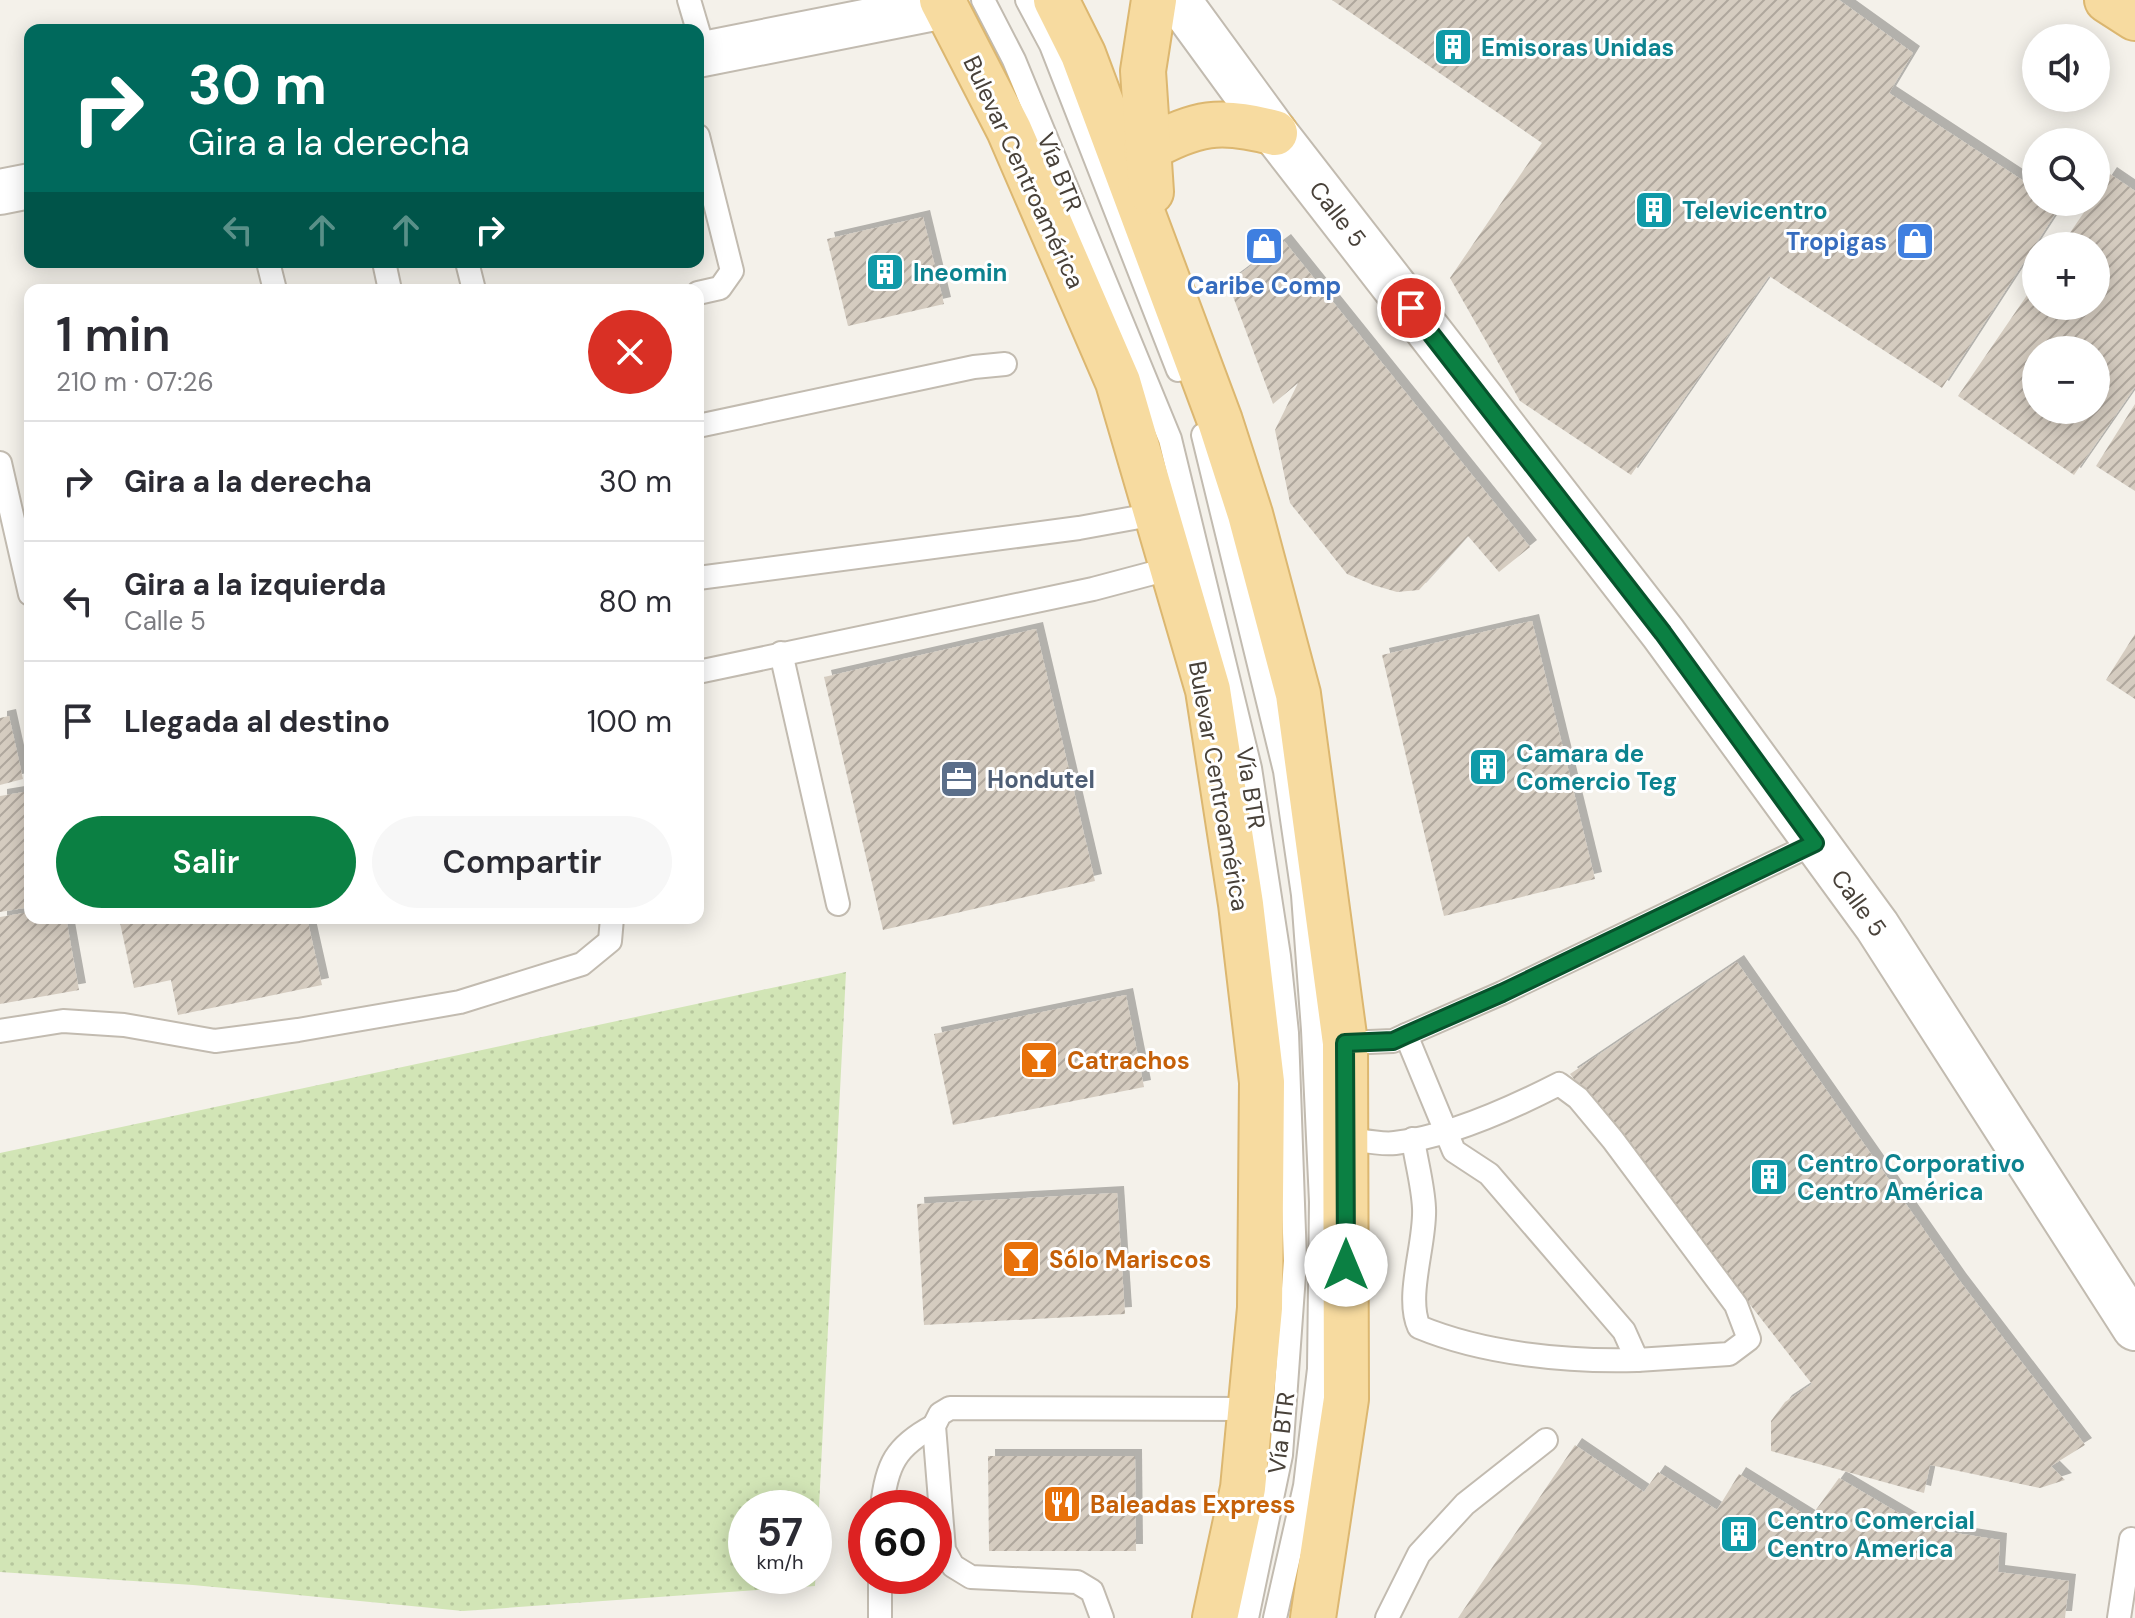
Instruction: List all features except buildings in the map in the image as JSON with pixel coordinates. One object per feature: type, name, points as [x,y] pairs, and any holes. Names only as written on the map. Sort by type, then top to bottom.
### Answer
[{"type":"main road","points":[[1056,0],[1083,54],[1157,250],[1250,514],[1298,694],[1345,1043],[1346,1399],[1313,1618]]},
{"type":"main road","points":[[1154,0],[1143,71],[1146,150],[1157,250]]},
{"type":"main road","points":[[2107,0],[2135,18]]},
{"type":"main road","name":"Bulevar Centroamérica","points":[[956,2],[1118,382],[1208,690],[1241,904],[1262,1082],[1260,1308],[1243,1488],[1215,1618]]},
{"type":"main road","points":[[1146,150],[1176,133],[1234,122],[1275,133]]},
{"type":"street","name":"Calle 5","points":[[1178,0],[1275,133],[1663,633],[1877,926],[2134,1324]]},
{"type":"street","points":[[704,54],[956,2]]},
{"type":"street","points":[[0,192],[24,187]]},
{"type":"lane","points":[[689,0],[695,24]]},
{"type":"lane","name":"Vía BTR","points":[[1027,0],[1051,45],[1202,430],[1285,771],[1303,895],[1312,1015],[1322,1262],[1319,1369],[1305,1486],[1275,1618]]},
{"type":"lane","name":"Vía BTR","points":[[956,2],[1014,60],[1170,439],[1250,768],[1287,1033],[1295,1261],[1281,1455],[1247,1618]]},
{"type":"lane","points":[[704,160],[732,271],[720,288],[704,292]]},
{"type":"lane","points":[[704,425],[974,367],[1005,364]]},
{"type":"lane","points":[[0,463],[24,568]]},
{"type":"lane","points":[[704,577],[1079,528],[1156,514]]},
{"type":"lane","points":[[704,671],[1093,589],[1172,568]]},
{"type":"lane","points":[[781,653],[838,904]]},
{"type":"lane","points":[[1345,1043],[1393,1041],[1502,993],[1815,843]]},
{"type":"lane","points":[[0,1031],[63,1021],[124,1025],[215,1041],[460,1002],[582,964],[610,941],[611,924]]},
{"type":"lane","points":[[1406,1035],[1454,1151],[1489,1174],[1624,1331],[1637,1360]]},
{"type":"lane","points":[[1346,1138],[1394,1144],[1446,1129],[1531,1098],[1559,1084],[1578,1098],[1613,1140],[1736,1305],[1749,1339],[1729,1354],[1575,1361],[1442,1337],[1419,1327],[1415,1318],[1424,1208],[1413,1139]]},
{"type":"lane","points":[[1102,1618],[1092,1591],[1077,1582],[971,1577],[953,1566],[944,1550],[934,1426],[940,1414],[950,1408],[1251,1409]]},
{"type":"lane","points":[[883,1490],[897,1453],[911,1438],[934,1426]]},
{"type":"lane","points":[[1387,1618],[1419,1554],[1465,1504],[1546,1440]]},
{"type":"lane","points":[[2119,1618],[2131,1539]]},
{"type":"lane","points":[[880,1594],[880,1618]]},
{"type":"green space","points":[[846,972],[820,1490],[728,1490],[728,1592],[463,1611],[193,1585],[0,1572],[0,1153]]},
{"type":"place","name":"Emisoras Unidas","points":[[1453,47]]},
{"type":"place","name":"Televicentro","points":[[1654,210]]},
{"type":"place","name":"Tropigas","points":[[1915,241]]},
{"type":"place","name":"Caribe Comp","points":[[1264,246]]},
{"type":"place","name":"Ineomin","points":[[885,272]]},
{"type":"place","name":"Camara de Comercio Teg","points":[[1488,767]]},
{"type":"place","name":"Hondutel","points":[[959,779]]},
{"type":"place","name":"Catrachos","points":[[1039,1060]]},
{"type":"place","name":"Centro Corporativo Centro América","points":[[1769,1177]]},
{"type":"place","name":"Sólo Mariscos","points":[[1021,1259]]},
{"type":"place","name":"Baleadas Express","points":[[1062,1504]]},
{"type":"place","name":"Centro Comercial Centro America","points":[[1739,1534]]},
{"type":"route","points":[[1346,1265],[1345,1043],[1393,1041],[1502,993],[1815,843],[1663,633],[1411,308]]}]
